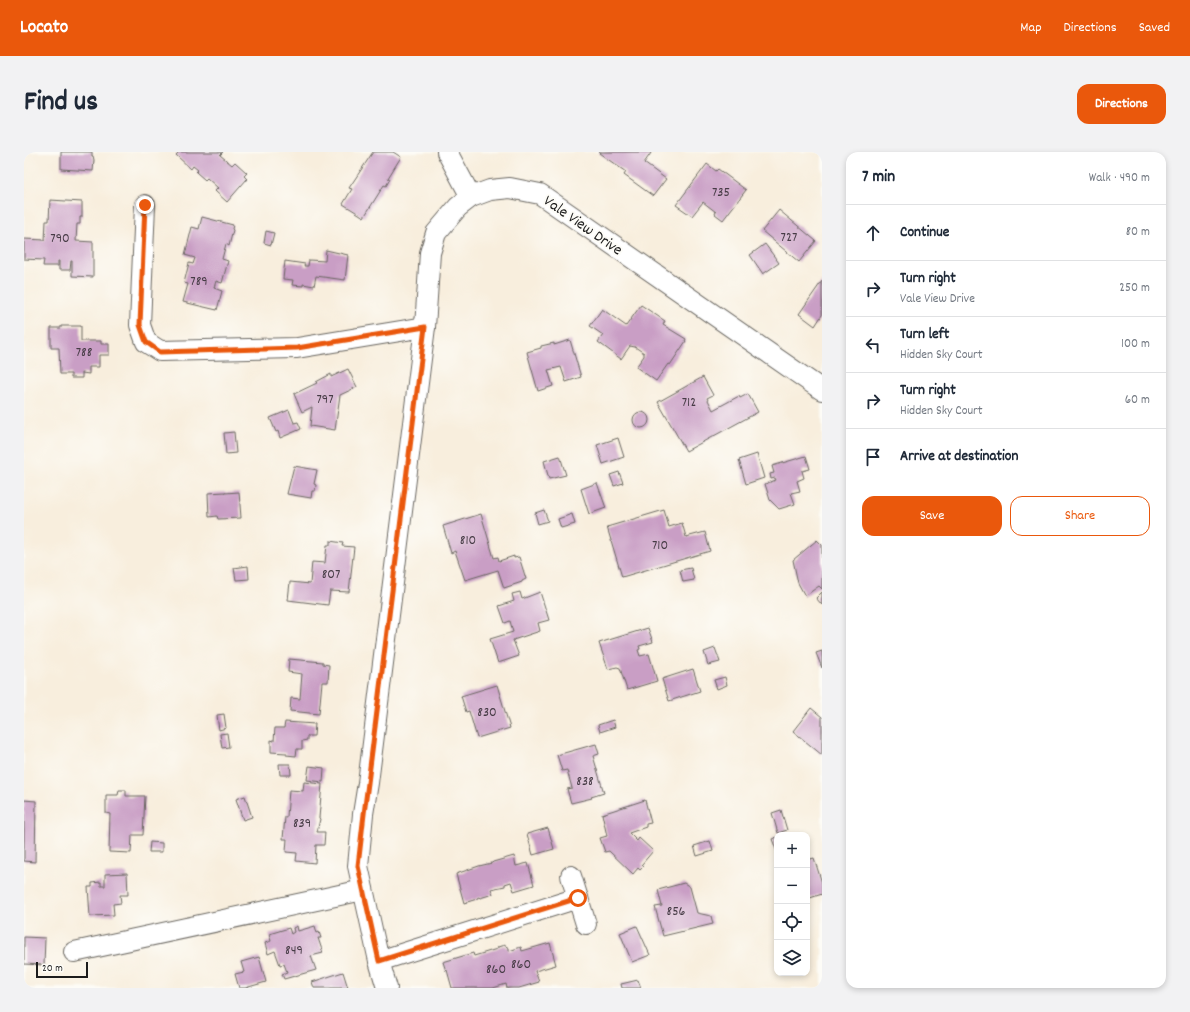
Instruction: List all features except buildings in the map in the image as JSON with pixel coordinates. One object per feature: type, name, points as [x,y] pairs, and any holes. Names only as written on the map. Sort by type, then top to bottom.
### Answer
[{"type":"street","points":[[447,152],[471,197]]},
{"type":"street","name":"Vale View Drive","points":[[387,988],[379,961],[358,866],[425,327],[430,253],[436,233],[458,207],[471,197],[490,190],[510,188],[540,194],[822,390]]},
{"type":"street","points":[[145,205],[140,325],[146,342],[160,352],[297,348],[425,327]]},
{"type":"street","points":[[571,876],[586,924]]},
{"type":"street","points":[[74,952],[363,890]]},
{"type":"street","points":[[379,961],[578,898]]},
{"type":"route","points":[[145,205],[140,325],[146,342],[160,352],[297,348],[425,327],[358,866],[379,961],[578,898]]}]
